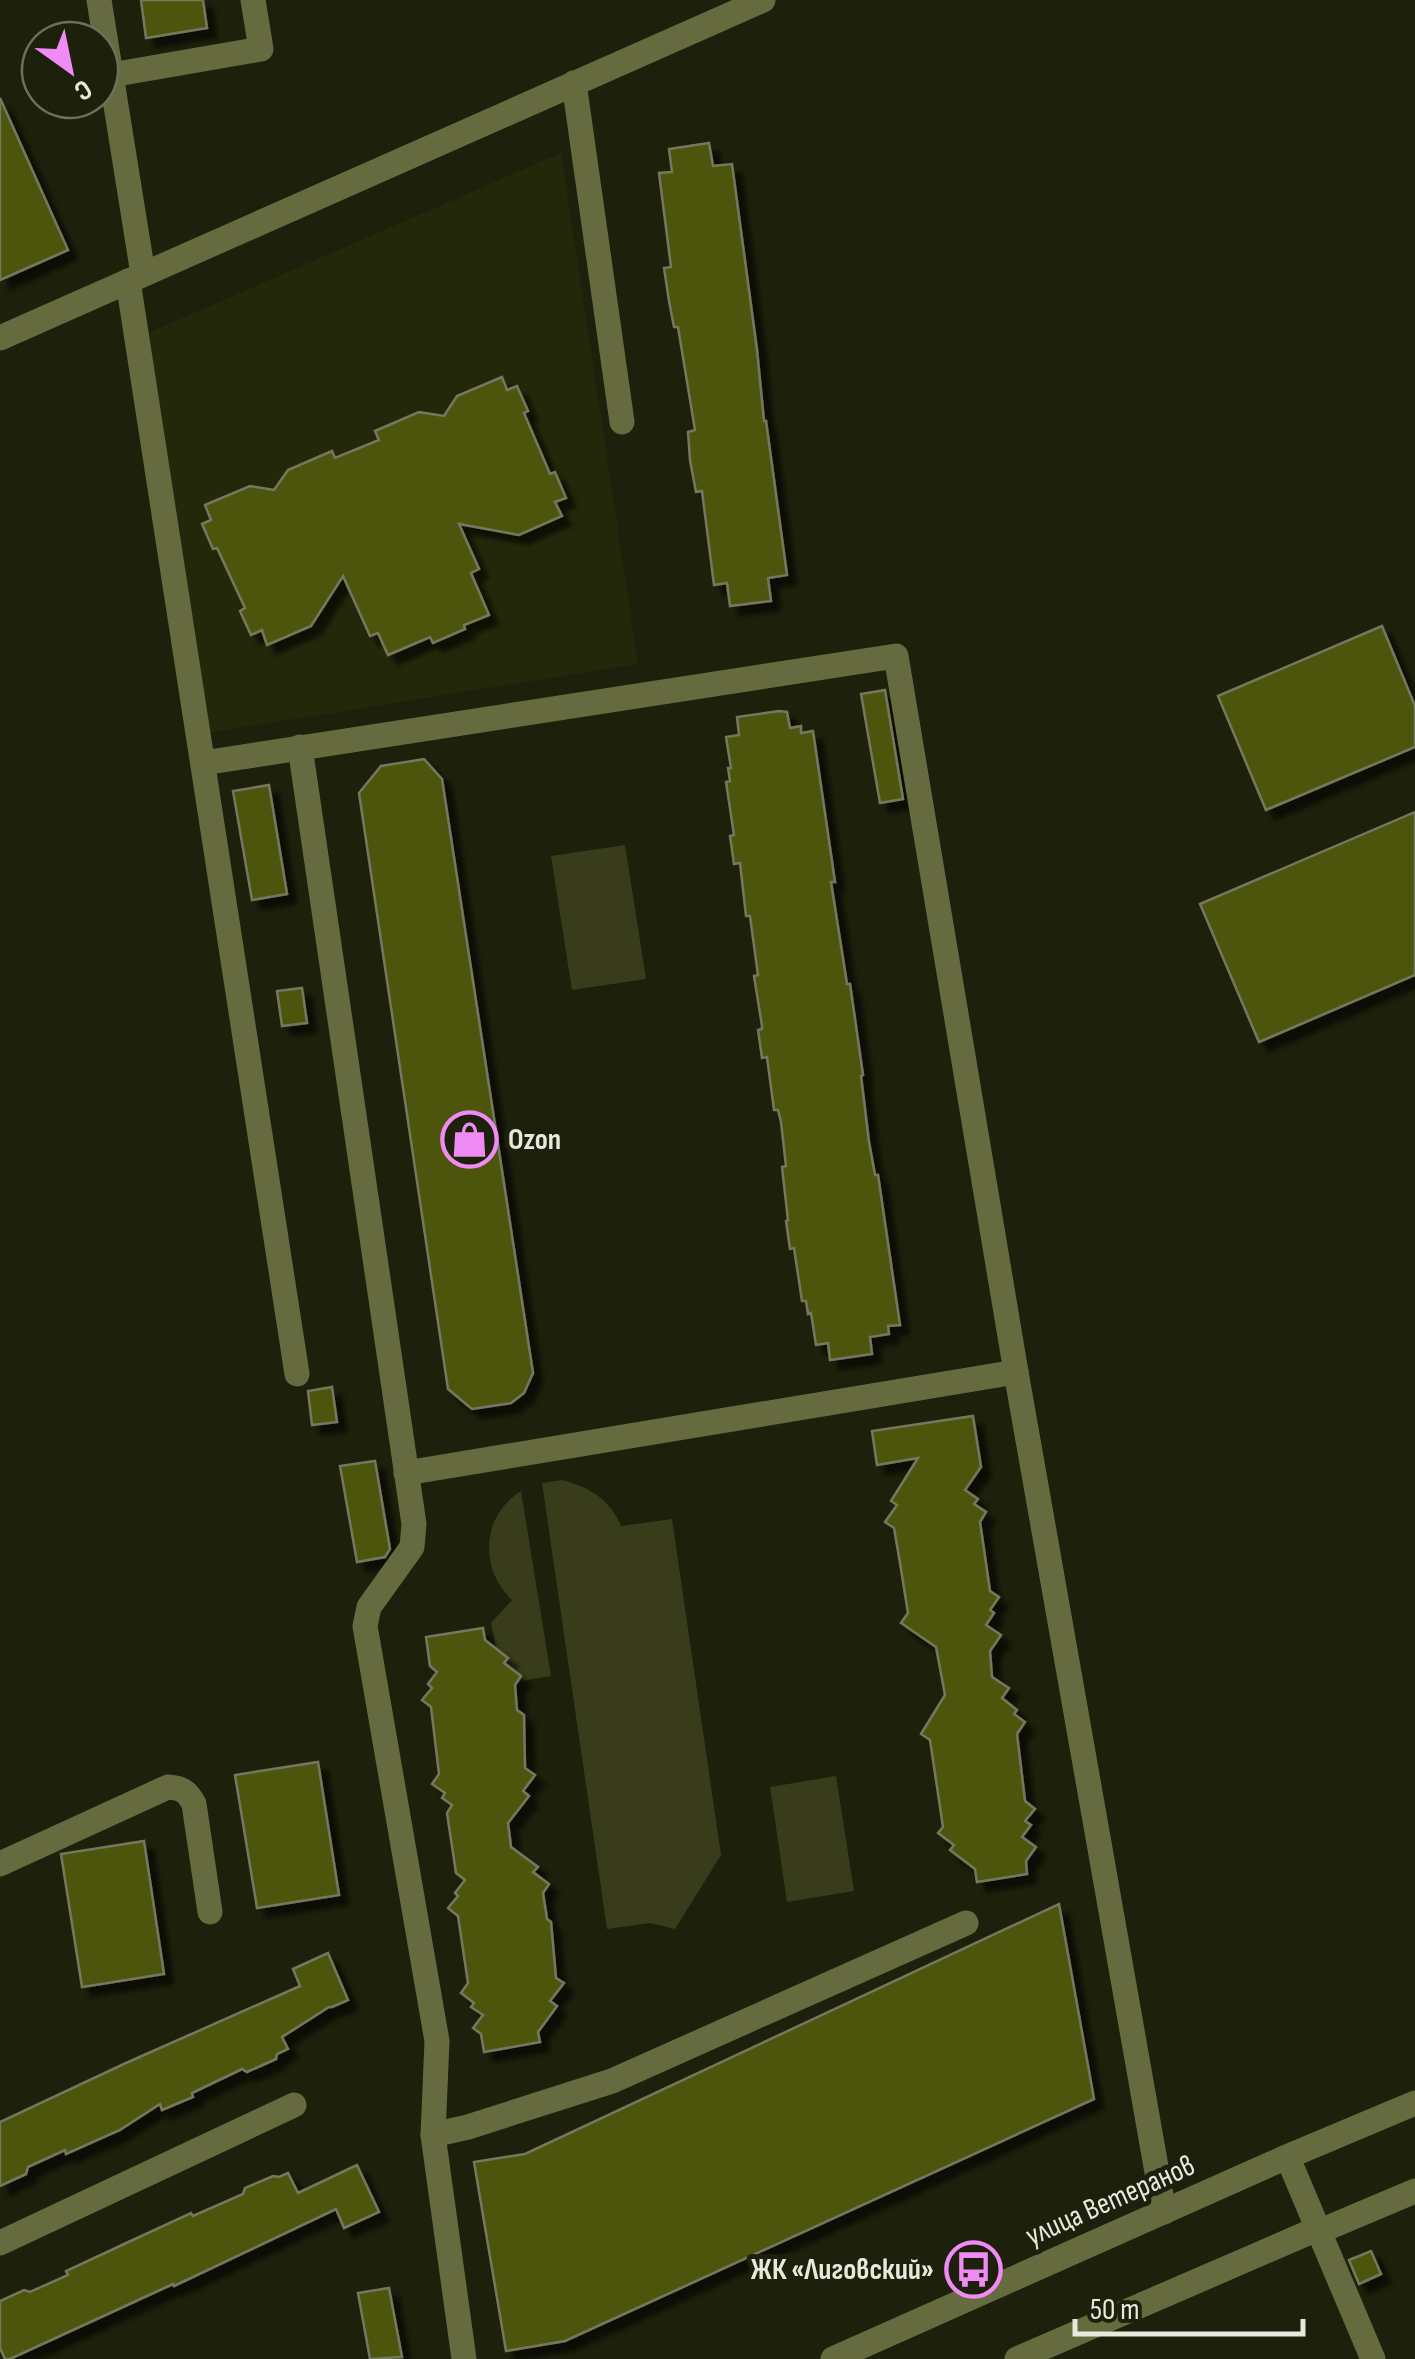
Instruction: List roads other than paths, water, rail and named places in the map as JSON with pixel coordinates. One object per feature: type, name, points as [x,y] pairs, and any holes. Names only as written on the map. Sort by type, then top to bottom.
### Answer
[{"type":"street","points":[[120,74],[261,50],[253,0]]},
{"type":"street","points":[[0,338],[763,0]]},
{"type":"street","points":[[574,83],[622,422]]},
{"type":"street","points":[[116,120],[203,763],[298,1374]]},
{"type":"street","points":[[203,763],[896,656],[1016,1372],[1164,2212]]},
{"type":"street","points":[[300,747],[414,1524],[412,1546],[369,1606],[365,1626],[436,2040],[433,2135],[464,2359]]},
{"type":"street","points":[[406,1474],[1016,1372]]},
{"type":"street","points":[[0,1864],[168,1786],[182,1788],[194,1804],[210,1912]]},
{"type":"street","points":[[433,2135],[612,2081],[966,1922]]},
{"type":"street","name":"улица Ветеранов","points":[[832,2359],[1415,2102]]},
{"type":"street","points":[[0,2242],[294,2106]]},
{"type":"street","name":"улица Ветеранов","points":[[862,2359],[1415,2118]]},
{"type":"street","points":[[1293,2170],[1373,2359]]},
{"type":"street","points":[[1017,2359],[1415,2191]]},
{"type":"place","name":"Ozon","points":[[469,1139]]},
{"type":"place","name":"ЖК «Лиговский»","points":[[973,2269]]}]
